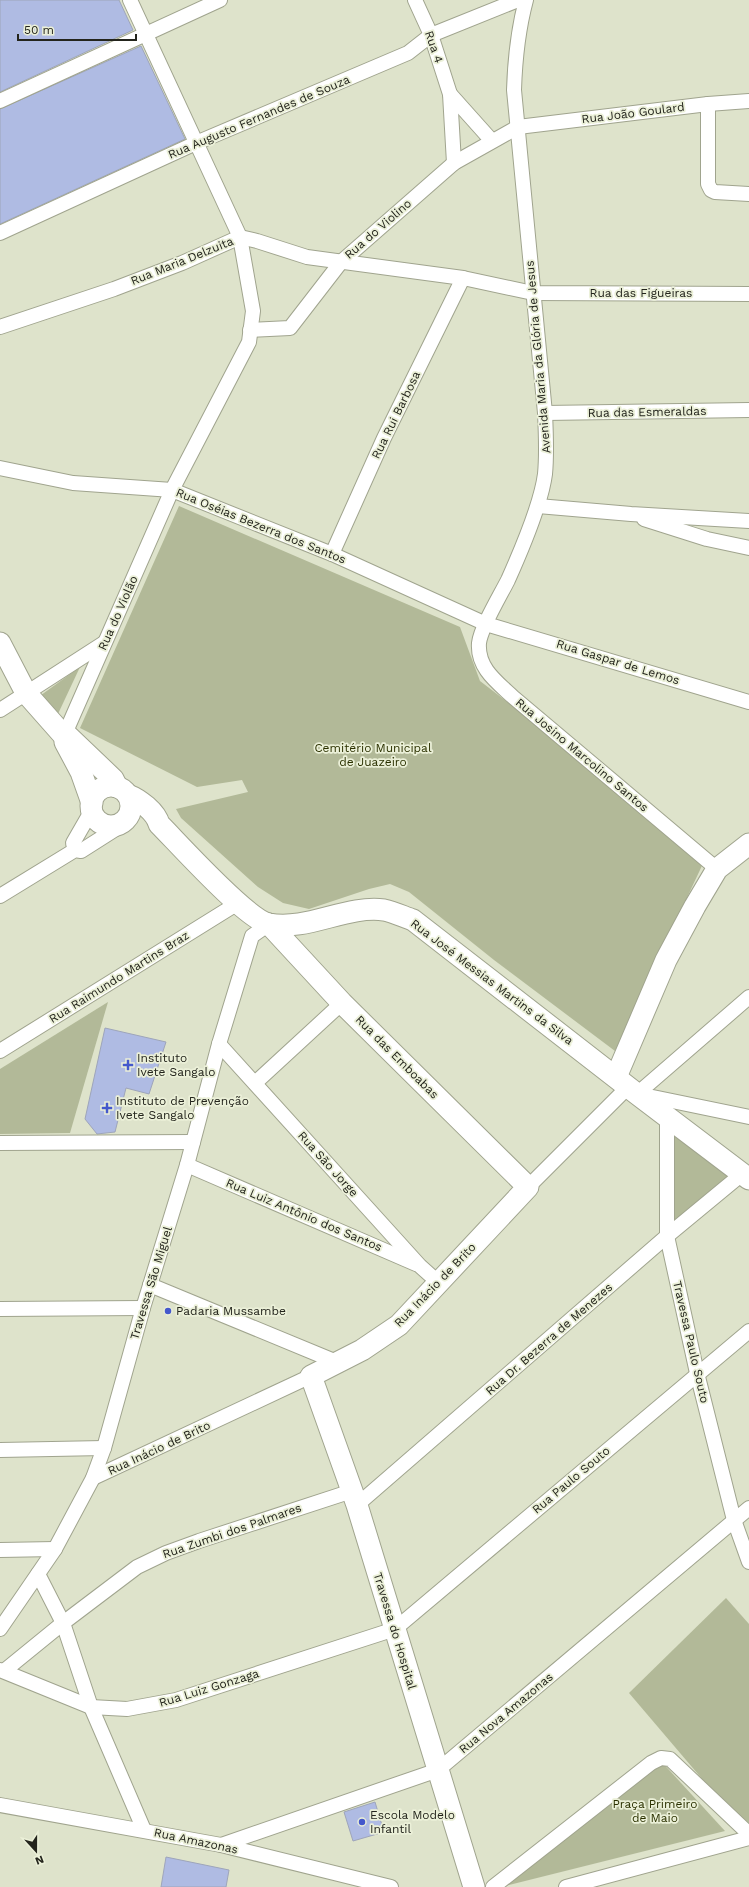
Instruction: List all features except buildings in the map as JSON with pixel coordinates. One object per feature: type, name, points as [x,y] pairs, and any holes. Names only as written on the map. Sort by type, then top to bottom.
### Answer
[{"type":"street","name":"Rua do Violão","points":[[64,736],[172,490],[249,342],[252,311],[240,237],[130,0]]},
{"type":"street","points":[[0,101],[220,0]]},
{"type":"street","name":"Rua 4","points":[[415,0],[431,35],[450,94],[454,163]]},
{"type":"street","name":"Rua Augusto Fernandes de Souza","points":[[0,233],[196,143],[408,53],[431,35],[518,0]]},
{"type":"street","name":"Avenida Maria da Glória de Jesus","points":[[486,624],[509,577],[538,506],[545,474],[545,413],[514,90],[515,66],[521,20],[526,0]]},
{"type":"street","name":"Rua 4","points":[[450,94],[492,141]]},
{"type":"street","name":"Rua João Goulard","points":[[518,127],[708,104],[749,101]]},
{"type":"street","points":[[708,104],[708,184],[711,190],[715,192],[749,194]]},
{"type":"street","name":"Rua do Violino","points":[[250,330],[290,328],[341,262],[454,163],[518,127]]},
{"type":"street","name":"Rua Maria Delzuita","points":[[0,327],[114,289],[182,263],[240,237],[307,257],[463,278],[533,293]]},
{"type":"street","name":"Rua Rui Barbosa","points":[[332,554],[384,438],[463,278]]},
{"type":"street","name":"Rua das Figueiras","points":[[533,293],[749,294]]},
{"type":"street","name":"Rua das Esmeraldas","points":[[545,413],[749,410]]},
{"type":"street","name":"Rua Oséias Bezerra dos Santos","points":[[0,468],[73,483],[172,490],[332,554],[486,624]]},
{"type":"street","points":[[538,506],[631,514],[749,521]]},
{"type":"street","points":[[631,514],[657,524],[707,539],[749,548]]},
{"type":"street","name":"Rua Gaspar de Lemos","points":[[486,624],[749,702]]},
{"type":"street","name":"Rua Josino Marcolino Santos","points":[[486,624],[479,643],[480,657],[488,673],[718,869]]},
{"type":"street","points":[[0,643],[26,693],[64,736],[64,740],[86,783],[92,807],[99,822],[112,826],[122,822],[153,826],[159,824]]},
{"type":"street","points":[[0,710],[104,643]]},
{"type":"street","points":[[0,896],[75,850],[81,851],[114,830],[122,822],[131,808],[122,791],[113,779],[68,736],[64,736]]},
{"type":"street","points":[[75,850],[73,843],[92,807],[98,791],[110,786],[137,798],[158,819],[159,824],[238,903],[257,919],[269,924]]},
{"type":"street","points":[[749,844],[718,869],[695,906],[666,960],[627,1086],[749,1118]]},
{"type":"street","name":"Rua Raimundo Martins Braz","points":[[0,1051],[238,903]]},
{"type":"street","name":"Rua José Messias Martins da Silva","points":[[269,924],[300,923],[365,911],[384,910],[413,920],[746,1176]]},
{"type":"street","name":"Rua das Emboabas","points":[[269,924],[342,1003],[528,1187]]},
{"type":"street","name":"Travessa São Miguel","points":[[0,1629],[55,1549],[93,1478],[104,1448],[143,1308],[187,1165],[219,1044],[252,936],[269,924]]},
{"type":"street","name":"Rua Inácio de Brito","points":[[93,1478],[339,1363],[380,1338],[399,1324],[528,1187],[627,1086],[749,997]]},
{"type":"street","points":[[255,1083],[342,1003]]},
{"type":"street","name":"Rua São Jorge","points":[[219,1044],[420,1266],[439,1283]]},
{"type":"street","name":"Travessa Paulo Souto","points":[[667,1116],[667,1236],[697,1373],[734,1520],[749,1562]]},
{"type":"street","points":[[0,1144],[193,1142]]},
{"type":"street","name":"Rua Luiz Antônio dos Santos","points":[[187,1165],[420,1266]]},
{"type":"street","name":"Rua Dr. Bezerra de Menezes","points":[[355,1498],[667,1236],[746,1176]]},
{"type":"street","points":[[150,1285],[339,1363]]},
{"type":"street","points":[[0,1309],[143,1308]]},
{"type":"street","name":"Rua Paulo Souto","points":[[395,1630],[697,1373],[749,1331]]},
{"type":"street","name":"Travessa do Hospital","points":[[311,1376],[355,1498],[474,1887]]},
{"type":"street","points":[[0,1450],[104,1448]]},
{"type":"street","name":"Rua Zumbi dos Palmares","points":[[2,1671],[137,1568],[166,1553],[355,1498]]},
{"type":"street","name":"Rua Nova Amazonas","points":[[221,1845],[438,1770],[749,1508]]},
{"type":"street","points":[[0,1550],[55,1549]]},
{"type":"street","points":[[38,1574],[63,1623],[91,1707],[144,1830]]},
{"type":"street","name":"Rua Luiz Gonzaga","points":[[2,1671],[91,1707],[127,1709],[176,1700],[395,1630]]},
{"type":"street","points":[[493,1887],[651,1763],[661,1758],[670,1759],[749,1834]]},
{"type":"street","name":"Rua Amazonas","points":[[0,1805],[221,1845],[391,1887]]},
{"type":"street","points":[[566,1887],[749,1838]]},
{"type":"green space","name":"Cemitério Municipal de Juazeiro","points":[[179,506],[460,627],[480,681],[707,855],[615,1051],[494,960],[409,892],[390,884],[369,889],[309,909],[283,903],[258,887],[181,818],[176,809],[248,792],[242,780],[197,787],[80,728]]},
{"type":"green space","points":[[80,667],[57,716],[37,698]]},
{"type":"green space","points":[[108,1002],[70,1133],[0,1134],[0,1069]]},
{"type":"green space","points":[[667,1117],[742,1174],[667,1236]]},
{"type":"green space","points":[[726,1598],[749,1624],[749,1834],[629,1693]]},
{"type":"green space","name":"Praça Primeiro de Maio","points":[[660,1760],[725,1831],[501,1887]]},
{"type":"place","name":"Instituto Ivete Sangalo","points":[[128,1065]]},
{"type":"place","name":"Instituto de Prevenção Ivete Sangalo","points":[[107,1108]]},
{"type":"place","name":"Padaria Mussambe","points":[[168,1311]]},
{"type":"place","name":"Escola Modelo Infantil","points":[[362,1822]]}]
